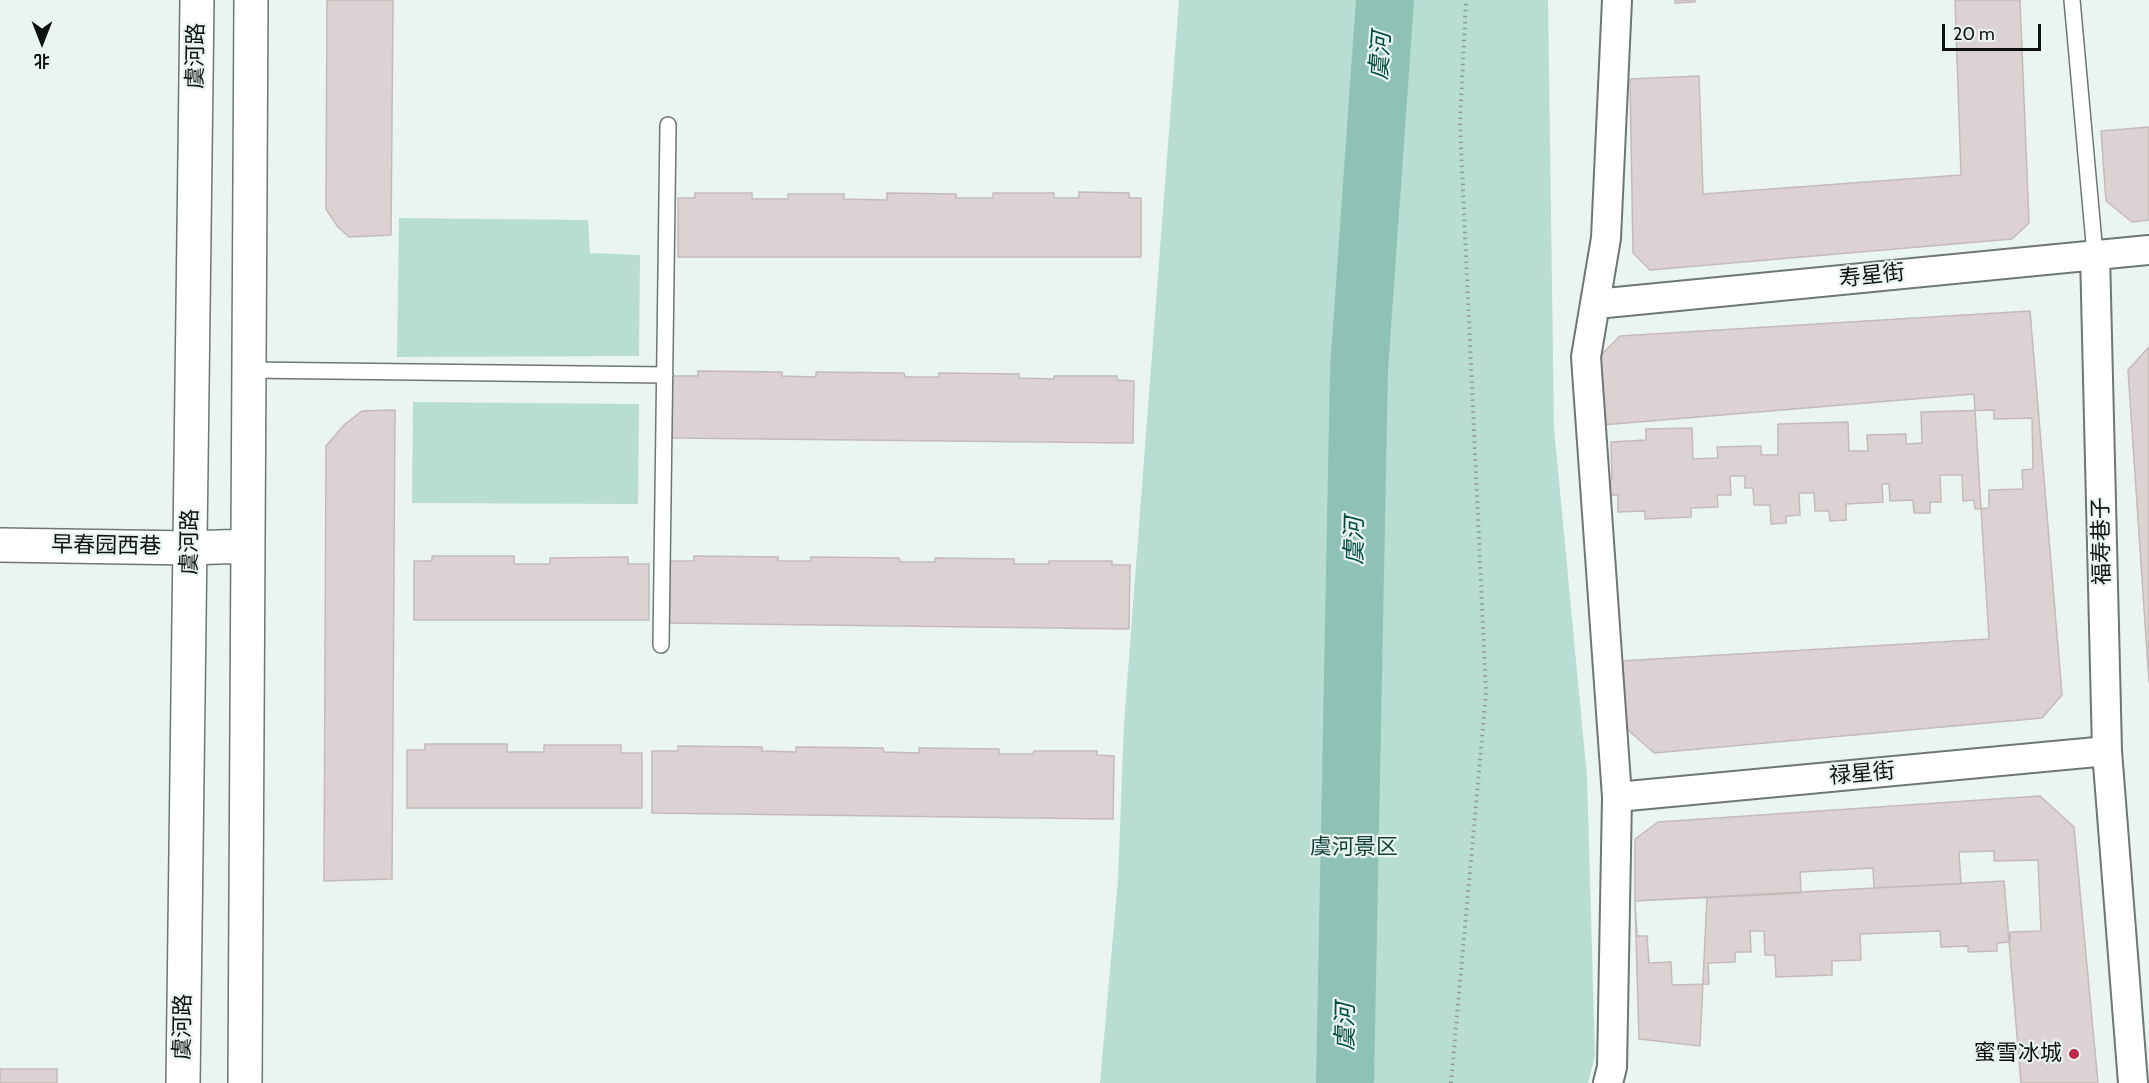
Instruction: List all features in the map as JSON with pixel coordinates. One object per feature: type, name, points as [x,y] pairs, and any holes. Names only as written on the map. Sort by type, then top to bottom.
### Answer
[{"type":"main road","name":"虞河路","points":[[183,1083],[197,0]]},
{"type":"main road","points":[[245,1083],[251,0]]},
{"type":"main road","name":"早春园西巷","points":[[0,544],[190,548],[247,546]]},
{"type":"street","points":[[1608,1083],[1612,1067],[1617,797],[1586,357],[1606,238],[1617,0]]},
{"type":"street","name":"寿星街","points":[[1596,304],[2149,250]]},
{"type":"street","name":"福寿巷子","points":[[2095,254],[2107,752],[2133,1083]]},
{"type":"street","name":"禄星街","points":[[1617,797],[2107,752]]},
{"type":"lane","name":"福寿巷子","points":[[2072,0],[2095,254]]},
{"type":"lane","points":[[662,645],[669,125]]},
{"type":"lane","points":[[248,370],[665,375]]},
{"type":"path","points":[[1451,1083],[1486,693],[1460,124],[1467,0]]},
{"type":"green space","name":"虞河景区","points":[[1179,0],[1548,0],[1554,428],[1587,777],[1595,1056],[1588,1083],[1100,1083],[1118,880],[1124,723]]},
{"type":"green space","points":[[399,218],[588,220],[590,253],[640,255],[639,356],[397,357]]},
{"type":"green space","points":[[413,402],[639,404],[638,504],[412,503]]},
{"type":"building","points":[[327,0],[393,0],[391,235],[349,237],[338,227],[326,209]]},
{"type":"building","points":[[1675,0],[1695,0],[1695,2],[1675,3]]},
{"type":"building","points":[[1955,0],[2020,0],[2029,223],[2012,239],[1650,270],[1633,253],[1630,79],[1699,76],[1703,194],[1961,175]]},
{"type":"building","points":[[2149,127],[2149,220],[2132,222],[2106,201],[2101,131]]},
{"type":"building","points":[[1079,192],[1129,193],[1129,198],[1141,198],[1141,257],[678,257],[678,198],[695,198],[695,193],[752,193],[752,199],[788,199],[788,194],[844,194],[844,199],[887,200],[887,193],[956,194],[956,198],[993,198],[993,193],[1054,193],[1054,198],[1079,198]]},
{"type":"building","points":[[2030,311],[2062,695],[2042,718],[1654,753],[1626,728],[1621,661],[1989,639],[1974,394],[1602,425],[1598,358],[1620,336]]},
{"type":"building","points":[[2149,347],[2149,682],[2128,370]]},
{"type":"building","points":[[698,371],[782,372],[782,376],[816,377],[816,372],[904,373],[905,377],[939,377],[939,373],[1019,374],[1019,378],[1054,379],[1054,376],[1117,376],[1117,380],[1134,381],[1133,443],[672,438],[672,376],[698,376]]},
{"type":"building","points":[[395,410],[392,879],[324,881],[326,446],[345,424],[362,411]]},
{"type":"building","points":[[1994,410],[1994,419],[2032,418],[2033,469],[2022,470],[2023,489],[1989,490],[1989,508],[1975,509],[1974,500],[1963,501],[1962,475],[1940,475],[1941,502],[1930,502],[1930,513],[1914,513],[1913,500],[1890,501],[1889,484],[1882,484],[1883,502],[1846,504],[1846,520],[1830,521],[1829,511],[1815,511],[1814,493],[1799,493],[1800,515],[1786,516],[1786,523],[1771,524],[1770,505],[1754,505],[1753,488],[1745,488],[1745,476],[1730,476],[1731,495],[1717,495],[1718,507],[1691,508],[1691,517],[1645,519],[1645,511],[1618,512],[1618,495],[1604,495],[1604,480],[1612,480],[1611,442],[1646,440],[1646,429],[1692,428],[1693,459],[1718,458],[1717,447],[1761,446],[1761,455],[1778,455],[1778,424],[1848,422],[1849,451],[1868,451],[1867,435],[1906,434],[1906,444],[1922,443],[1921,412]]},
{"type":"building","points":[[432,556],[514,556],[514,564],[550,564],[550,558],[628,557],[628,564],[649,564],[649,620],[414,620],[414,561],[432,561]]},
{"type":"building","points":[[694,556],[778,557],[778,561],[811,561],[811,557],[899,558],[900,562],[935,562],[935,558],[1014,559],[1014,564],[1049,564],[1049,561],[1112,561],[1112,565],[1130,565],[1129,629],[667,623],[668,561],[694,561]]},
{"type":"building","points":[[425,744],[507,744],[507,752],[544,752],[544,745],[621,745],[621,753],[642,753],[642,808],[407,808],[407,750],[425,750]]},
{"type":"building","points":[[678,746],[762,747],[762,751],[796,752],[796,747],[883,748],[884,752],[919,753],[919,748],[999,749],[999,754],[1033,754],[1034,751],[1097,751],[1097,755],[1114,756],[1113,819],[652,813],[652,751],[678,751]]},
{"type":"building","points":[[2040,796],[2074,827],[2098,1083],[2021,1083],[2004,881],[1635,901],[1635,839],[1658,822]]},
{"type":"building","points":[[1994,851],[1994,861],[2038,860],[2041,931],[2010,932],[2010,942],[1997,943],[1997,951],[1968,952],[1968,946],[1941,947],[1940,931],[1860,934],[1861,960],[1832,961],[1832,975],[1776,977],[1775,955],[1765,955],[1764,931],[1750,931],[1751,952],[1735,952],[1735,962],[1708,963],[1709,984],[1672,985],[1671,962],[1649,963],[1647,936],[1637,936],[1635,901],[1801,893],[1800,872],[1873,868],[1874,888],[1961,884],[1959,852]]},
{"type":"building","points":[[1707,897],[1700,1046],[1639,1039],[1635,901]]},
{"type":"building","points":[[0,1069],[57,1069],[57,1083],[0,1083]]},
{"type":"waterway","name":"虞河","points":[[1345,1083],[1359,369],[1385,0]]},
{"type":"place","name":"蜜雪冰城","points":[[2074,1054]]}]
